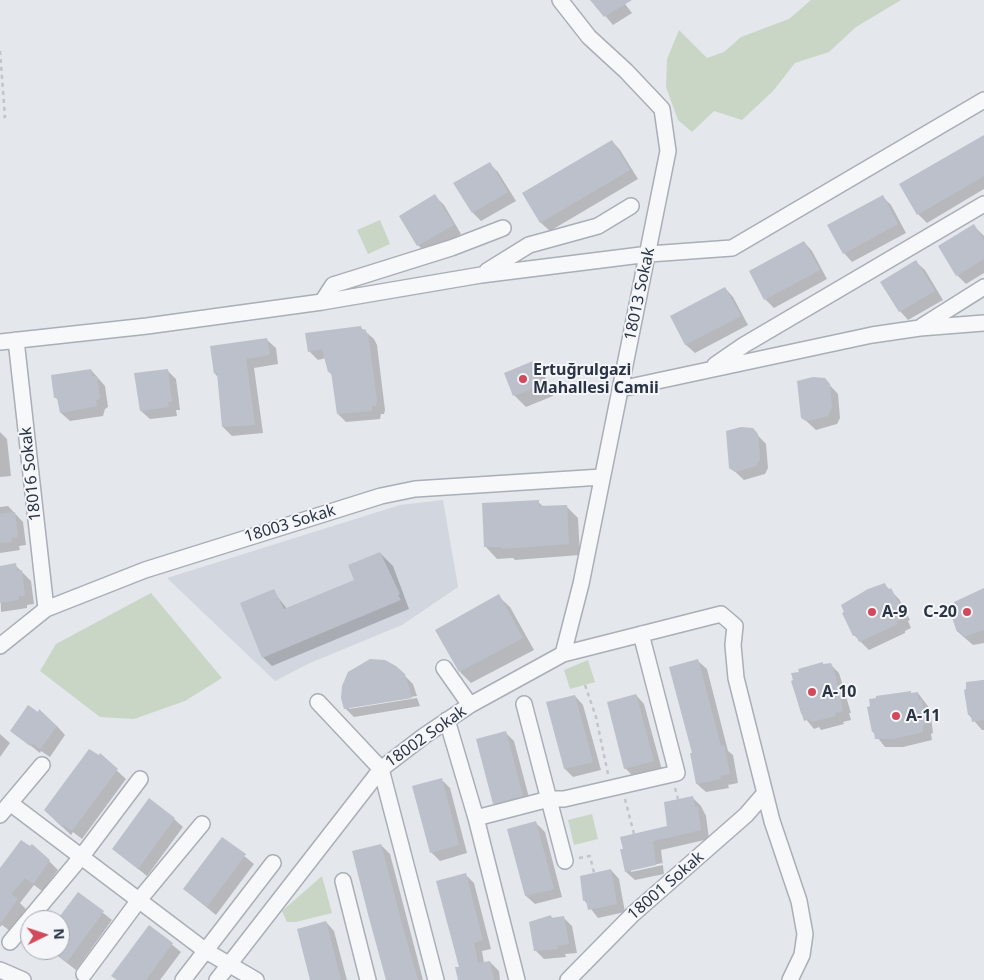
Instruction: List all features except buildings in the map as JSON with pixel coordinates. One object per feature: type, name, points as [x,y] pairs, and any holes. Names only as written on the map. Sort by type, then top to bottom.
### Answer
[{"type":"street","name":"18013 Sokak","points":[[560,0],[589,37],[626,71],[662,109],[668,151],[649,254],[581,584],[563,654]]},
{"type":"street","points":[[0,342],[147,326],[322,302],[481,275],[649,254],[732,248],[984,100]]},
{"type":"street","points":[[710,369],[744,345],[984,204]]},
{"type":"street","points":[[481,275],[529,245],[598,226],[632,206]]},
{"type":"street","points":[[322,302],[333,286],[451,248],[503,228]]},
{"type":"street","points":[[920,328],[984,287]]},
{"type":"street","points":[[620,389],[872,335],[920,328],[984,323]]},
{"type":"street","name":"18016 Sokak","points":[[16,340],[46,609]]},
{"type":"street","name":"18003 Sokak","points":[[0,646],[46,609],[145,570],[381,496],[415,489],[602,477]]},
{"type":"street","name":"18002 Sokak","points":[[217,980],[381,769],[470,705],[563,654],[721,614],[735,626],[733,645],[736,678],[765,793]]},
{"type":"street","points":[[476,818],[549,799],[564,799],[677,773],[642,634]]},
{"type":"street","points":[[444,668],[470,705]]},
{"type":"street","points":[[318,702],[381,769],[436,980]]},
{"type":"street","points":[[524,704],[565,861]]},
{"type":"street","points":[[447,720],[476,818],[517,980]]},
{"type":"street","points":[[0,815],[42,765]]},
{"type":"street","points":[[10,942],[82,856],[140,779]]},
{"type":"street","points":[[765,793],[800,901],[805,934],[802,955],[790,980]]},
{"type":"street","name":"18001 Sokak","points":[[568,980],[633,914],[740,821],[765,793]]},
{"type":"street","points":[[10,803],[206,951],[256,980]]},
{"type":"street","points":[[84,974],[139,900],[202,824]]},
{"type":"street","points":[[183,980],[274,862]]},
{"type":"street","points":[[343,881],[368,980]]},
{"type":"street","points":[[0,970],[23,980]]},
{"type":"path","points":[[0,51],[5,117],[0,117]]},
{"type":"path","points":[[585,685],[604,751],[634,834]]},
{"type":"path","points":[[565,861],[590,856],[594,872]]},
{"type":"shaded area","points":[[443,500],[458,587],[402,625],[310,663],[275,681],[167,578],[400,505]]},
{"type":"green space","points":[[811,0],[901,0],[856,27],[829,52],[795,63],[773,91],[742,120],[714,111],[692,132],[678,120],[666,87],[667,59],[679,30],[707,58],[724,52],[741,37],[789,19]]},
{"type":"green space","points":[[380,220],[390,244],[368,254],[357,230]]},
{"type":"green space","points":[[151,593],[222,678],[185,701],[134,719],[100,717],[40,671],[56,644]]},
{"type":"green space","points":[[588,660],[595,682],[570,689],[564,670]]},
{"type":"green space","points":[[592,814],[598,839],[574,845],[568,820]]},
{"type":"green space","points":[[322,876],[332,913],[296,922],[287,922],[282,911]]},
{"type":"place","name":"Ertuğrulgazi Mahallesi Camii","points":[[523,379]]},
{"type":"place","name":"A-9","points":[[872,612]]},
{"type":"place","name":"C-20","points":[[967,612]]},
{"type":"place","name":"A-10","points":[[812,692]]},
{"type":"place","name":"A-11","points":[[896,716]]}]
